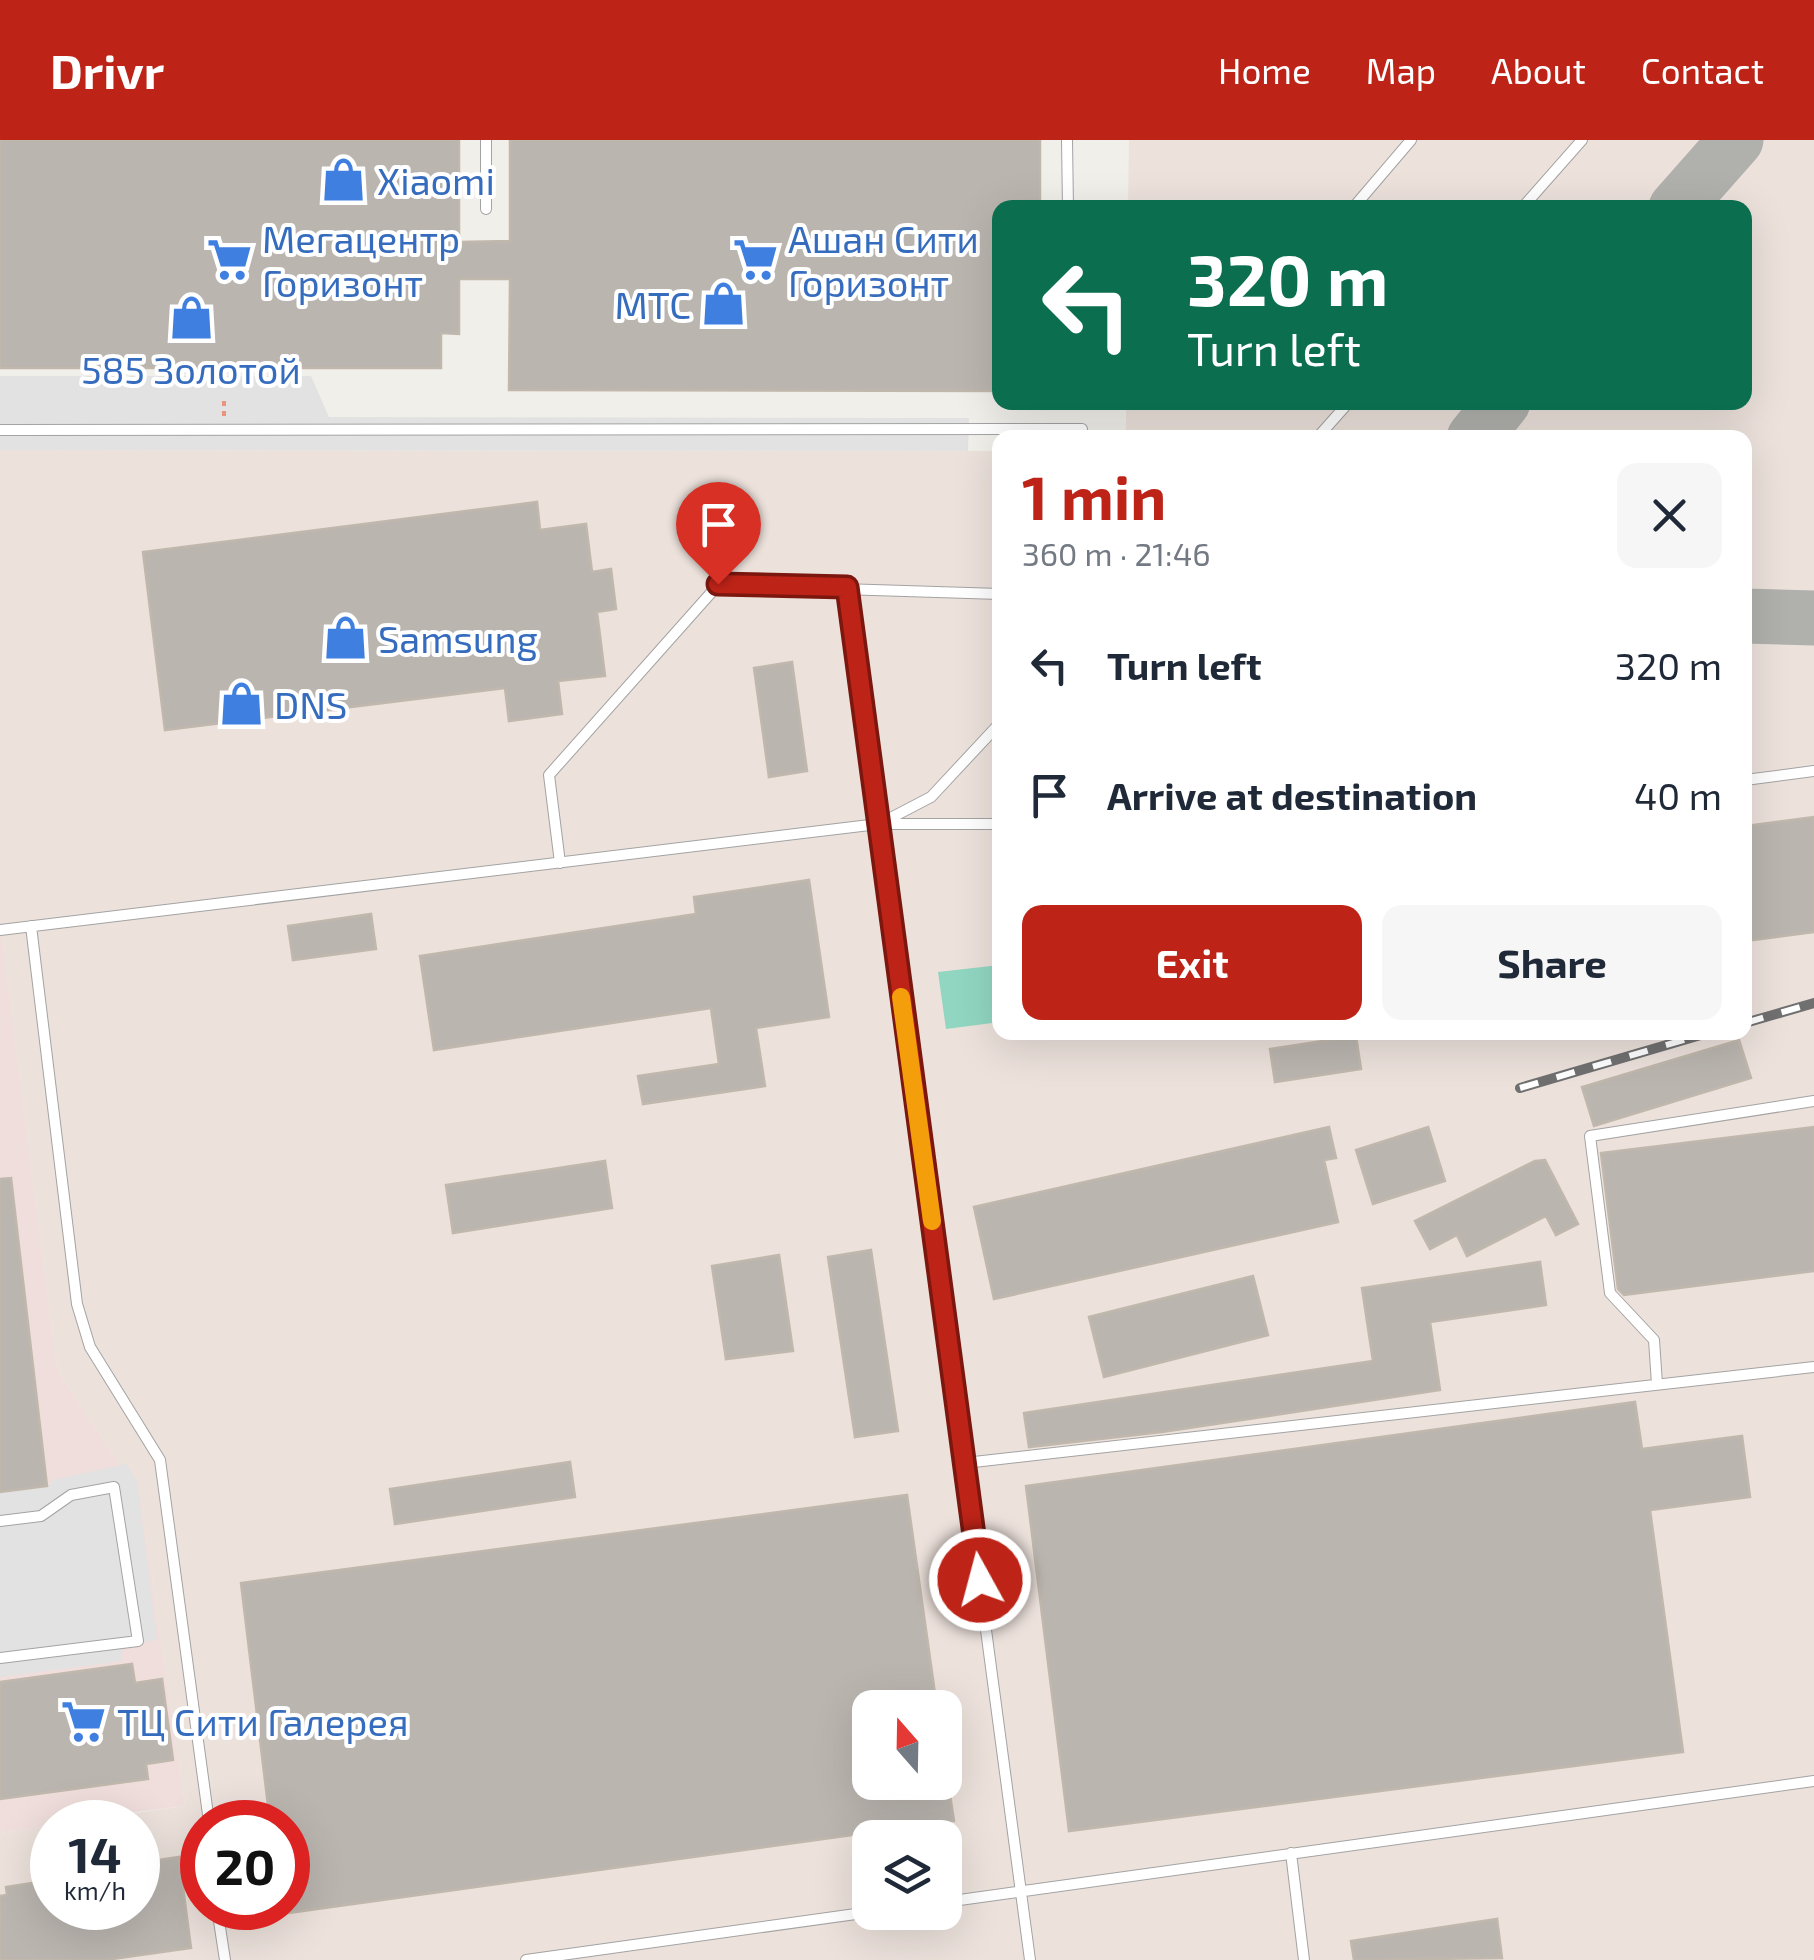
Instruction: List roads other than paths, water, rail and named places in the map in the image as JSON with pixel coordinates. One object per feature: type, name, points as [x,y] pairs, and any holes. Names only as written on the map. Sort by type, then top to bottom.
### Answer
[{"type":"lane","points":[[486,140],[486,209]]},
{"type":"lane","points":[[1068,140],[1068,200]]},
{"type":"lane","points":[[1360,200],[1412,140]]},
{"type":"lane","points":[[1529,200],[1582,140]]},
{"type":"lane","points":[[1325,430],[1341,410]]},
{"type":"lane","points":[[0,430],[1082,428]]},
{"type":"lane","points":[[560,863],[549,775],[718,584],[992,594]]},
{"type":"lane","points":[[847,587],[1030,1960]]},
{"type":"lane","points":[[878,824],[930,797],[992,731]]},
{"type":"lane","points":[[1752,779],[1814,770]]},
{"type":"lane","points":[[0,930],[878,824],[992,824]]},
{"type":"lane","points":[[32,926],[77,1304],[90,1348],[160,1460],[206,1800]]},
{"type":"lane","points":[[1657,1384],[1654,1340],[1610,1293],[1590,1136],[1814,1101]]},
{"type":"lane","points":[[965,1463],[1814,1367]]},
{"type":"lane","points":[[0,1521],[42,1516],[70,1495],[114,1487],[138,1642],[0,1658]]},
{"type":"lane","points":[[962,1900],[1814,1781]]},
{"type":"lane","points":[[1291,1854],[1304,1960]]},
{"type":"lane","points":[[526,1960],[852,1915]]},
{"type":"lane","points":[[220,1930],[224,1960]]},
{"type":"railway","points":[[1752,1021],[1814,1003]]},
{"type":"railway","points":[[1520,1088],[1684,1040]]},
{"type":"place","name":"Xiaomi","points":[[344,180]]},
{"type":"place","name":"Мегацентр Горизонт","points":[[229,260]]},
{"type":"place","name":"Ашан Сити Горизонт","points":[[755,260]]},
{"type":"place","name":"МТС","points":[[724,304]]},
{"type":"place","name":"585 Золотой","points":[[191,317]]},
{"type":"place","name":"Samsung","points":[[345,638]]},
{"type":"place","name":"DNS","points":[[241,704]]},
{"type":"place","name":"ТЦ Сити Галерея","points":[[84,1721]]}]
